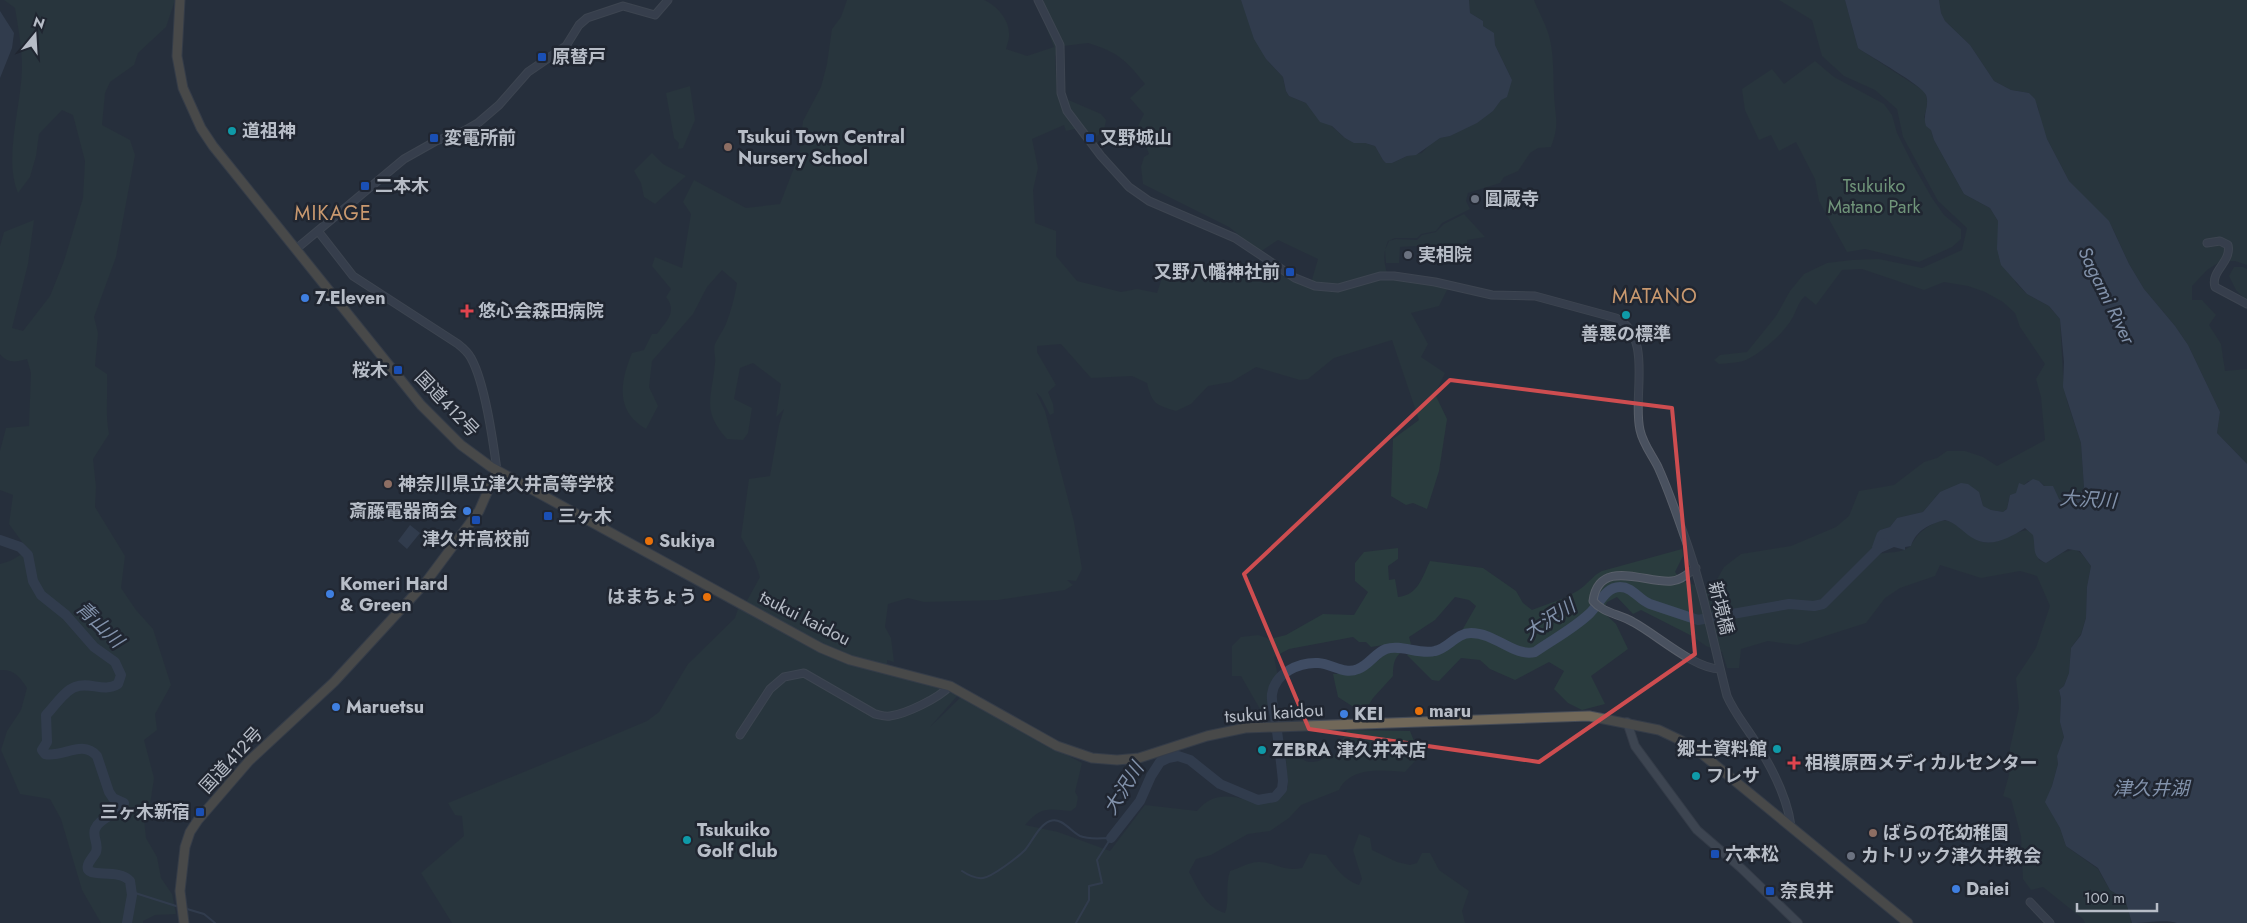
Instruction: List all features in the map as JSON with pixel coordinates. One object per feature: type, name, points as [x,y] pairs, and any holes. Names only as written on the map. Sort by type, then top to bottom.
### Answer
[{"type":"highway","name":"国道412号","points":[[180,0],[177,56],[183,88],[213,146],[432,417],[461,445],[497,470],[474,520],[408,602],[334,682],[249,761],[198,820],[190,832],[185,847],[180,891],[184,923]]},
{"type":"highway","name":"tsukui kaidou","points":[[497,470],[821,648],[850,660],[950,686],[1057,746],[1080,755],[1116,760],[1139,758],[1214,734],[1245,728],[1583,716],[1627,722],[1659,730],[1690,746],[1791,826],[1908,923]]},
{"type":"main road","points":[[1627,722],[1635,746],[1698,830],[1798,923]]},
{"type":"street","points":[[296,249],[404,159],[436,141],[464,131],[478,123],[499,104],[528,72],[566,46],[579,25],[587,18],[623,6],[655,15],[668,0]]},
{"type":"street","name":"新境橋","points":[[1038,0],[1060,45],[1061,93],[1067,111],[1101,156],[1129,187],[1149,201],[1235,238],[1296,278],[1315,286],[1338,288],[1380,276],[1394,276],[1435,282],[1492,295],[1535,296],[1616,318],[1628,325],[1637,346],[1640,432],[1660,472],[1696,570],[1727,696],[1733,710],[1759,747],[1782,795],[1791,826]]},
{"type":"street","points":[[318,231],[353,276],[458,344],[469,354],[483,394],[497,470]]},
{"type":"street","points":[[2207,243],[2224,242],[2230,250],[2225,263],[2215,278],[2215,287],[2247,304]]},
{"type":"street","points":[[1696,570],[1674,581],[1620,574],[1603,582],[1596,588],[1593,601],[1600,609],[1632,621],[1671,649],[1710,667],[1720,669]]},
{"type":"street","points":[[740,735],[770,689],[784,677],[804,673],[875,714],[884,716],[897,715],[933,699],[950,686]]},
{"type":"street","points":[[2030,902],[2050,923]]},
{"type":"highlighted area","points":[[1450,380],[1672,408],[1695,654],[1539,762],[1309,729],[1244,574]]},
{"type":"green space","points":[[4,0],[175,0],[166,27],[138,53],[134,65],[110,82],[105,93],[102,125],[130,140],[135,155],[116,257],[94,317],[98,333],[95,366],[107,374],[109,434],[93,459],[96,487],[95,507],[125,556],[121,588],[136,610],[153,629],[171,685],[155,714],[157,730],[144,740],[154,778],[150,805],[144,820],[146,838],[157,857],[161,878],[172,894],[176,914],[155,915],[143,921],[143,923],[101,923],[82,890],[61,819],[50,799],[20,794],[1,750],[7,731],[21,710],[27,688],[22,680],[13,672],[0,670],[0,564],[22,554],[33,557],[9,524],[13,495],[0,490],[0,451],[6,428],[29,426],[31,373],[27,359],[12,361],[0,354],[0,246],[4,232],[34,220],[28,264],[12,328],[23,331],[50,296],[64,261],[83,198],[85,161],[73,115],[62,110],[39,134],[36,156],[30,177],[18,193],[12,163],[22,66],[20,37],[15,8]]},
{"type":"green space","points":[[847,0],[984,0],[997,9],[1007,23],[1009,39],[1006,49],[1027,56],[1054,47],[1040,11],[1044,0],[1241,0],[1266,59],[1283,77],[1289,96],[1306,103],[1345,138],[1375,146],[1383,160],[1392,163],[1407,156],[1422,153],[1429,145],[1440,138],[1450,136],[1493,111],[1512,80],[1495,45],[1494,34],[1483,26],[1483,21],[1470,13],[1469,0],[1534,0],[1547,30],[1552,53],[1556,121],[1551,147],[1538,148],[1530,153],[1518,171],[1504,177],[1500,183],[1468,193],[1466,201],[1470,209],[1442,223],[1436,231],[1421,234],[1417,238],[1395,238],[1388,241],[1384,255],[1389,279],[1448,288],[1439,306],[1411,313],[1428,344],[1421,357],[1445,373],[1435,394],[1447,419],[1439,471],[1427,509],[1413,503],[1406,505],[1391,496],[1393,439],[1419,420],[1392,340],[1334,358],[1308,379],[1300,380],[1256,367],[1231,382],[1208,386],[1191,404],[1176,411],[1156,403],[1153,400],[1147,383],[1132,376],[1091,378],[1061,344],[1037,346],[1037,352],[1056,385],[1048,392],[1053,404],[1054,413],[1050,415],[1041,397],[1036,392],[1045,411],[1074,522],[1082,569],[1076,581],[1067,580],[1073,585],[1065,590],[998,600],[924,602],[908,598],[888,604],[885,627],[891,638],[894,662],[887,660],[888,674],[958,695],[930,727],[961,697],[1082,763],[1075,792],[1078,797],[1076,807],[1071,811],[1045,810],[1025,825],[1058,832],[1110,851],[1145,805],[1197,811],[1207,802],[1217,797],[1258,801],[1268,801],[1277,798],[1288,787],[1285,746],[1290,745],[1305,761],[1314,762],[1335,755],[1347,730],[1410,731],[1416,746],[1415,761],[1405,772],[1378,770],[1359,773],[1344,782],[1339,790],[1301,805],[1289,818],[1270,831],[1248,834],[1211,855],[1196,859],[1189,872],[1207,902],[1212,907],[1225,913],[1230,871],[1255,862],[1295,869],[1302,868],[1310,853],[1326,855],[1345,877],[1359,885],[1362,879],[1353,850],[1359,834],[1370,838],[1372,850],[1397,862],[1410,865],[1417,863],[1422,853],[1430,853],[1439,870],[1469,891],[1462,911],[1465,923],[452,923],[421,873],[464,836],[462,816],[455,815],[448,803],[647,721],[659,712],[688,664],[735,618],[739,606],[743,608],[760,577],[755,562],[741,537],[749,479],[770,476],[779,425],[784,409],[776,417],[781,384],[753,363],[740,368],[734,399],[752,408],[748,433],[743,440],[727,439],[714,420],[710,403],[715,361],[714,346],[728,319],[737,283],[722,270],[707,287],[693,314],[652,361],[649,387],[658,406],[646,429],[629,414],[625,405],[623,385],[632,353],[644,350],[652,334],[657,334],[671,312],[671,307],[666,297],[671,289],[652,266],[655,257],[682,268],[691,214],[683,202],[694,180],[746,208],[780,204],[799,155],[803,121],[821,87],[827,64],[832,29],[841,17]],"holes":[[[1088,43],[1121,58],[1145,84],[1130,98],[1144,114],[1138,126],[1149,154],[1144,157],[1141,167],[1143,184],[1229,227],[1260,252],[1278,240],[1318,259],[1311,283],[1306,287],[1268,265],[1258,262],[1234,275],[1184,264],[1162,278],[1157,293],[1137,289],[1121,292],[1077,281],[1056,256],[1056,231],[1035,223],[1033,190],[1038,168],[1032,139],[1064,125],[1066,131],[1083,127],[1092,140],[1104,130],[1106,120],[1101,114],[1057,95],[1055,56],[1063,46]]]},
{"type":"green space","points":[[1779,0],[1845,0],[1858,48],[1924,91],[1927,104],[1924,117],[1934,140],[1964,194],[1990,208],[1998,221],[2016,283],[2027,294],[2049,306],[2060,319],[2063,375],[2067,401],[2081,443],[2084,487],[2079,496],[2063,502],[2039,481],[2028,481],[2016,494],[2010,495],[2007,509],[2003,512],[1991,510],[1983,506],[1980,495],[1940,492],[1923,512],[1897,518],[1890,527],[1880,530],[1874,550],[1878,554],[1905,550],[1926,528],[1937,522],[1946,521],[1952,522],[1972,537],[1983,542],[2003,539],[2021,531],[2030,531],[2035,540],[2039,560],[2046,563],[2062,553],[2075,549],[2082,554],[2091,566],[2087,587],[2086,618],[2081,634],[2071,648],[2069,673],[2064,686],[2059,690],[2061,698],[2060,722],[2064,737],[2057,756],[2058,764],[2047,804],[2060,828],[2066,846],[2098,869],[2110,890],[2125,899],[2132,923],[2085,923],[2083,919],[2043,887],[2031,890],[2023,879],[2021,836],[2011,799],[2003,796],[2009,775],[2010,748],[2019,708],[2016,678],[2036,648],[2050,606],[2037,576],[2020,571],[1981,578],[1940,565],[1935,576],[1900,588],[1885,598],[1866,623],[1797,645],[1768,641],[1741,649],[1739,668],[1727,668],[1722,652],[1706,646],[1692,636],[1641,610],[1633,614],[1617,597],[1607,602],[1603,612],[1616,624],[1628,649],[1591,676],[1605,704],[1582,710],[1568,703],[1554,689],[1564,671],[1549,662],[1515,680],[1490,669],[1480,660],[1461,658],[1439,681],[1432,680],[1407,655],[1416,647],[1437,653],[1456,641],[1476,606],[1469,600],[1455,597],[1435,620],[1409,637],[1411,644],[1395,660],[1393,676],[1368,706],[1352,706],[1338,697],[1333,674],[1360,673],[1380,659],[1383,645],[1371,647],[1366,642],[1359,642],[1353,637],[1289,649],[1274,657],[1278,677],[1264,716],[1241,676],[1232,676],[1232,646],[1241,637],[1258,635],[1270,639],[1286,635],[1323,614],[1354,615],[1368,592],[1355,581],[1355,563],[1364,552],[1398,548],[1398,559],[1388,566],[1389,580],[1395,579],[1398,597],[1405,596],[1415,589],[1430,561],[1483,568],[1516,591],[1523,603],[1532,610],[1572,594],[1602,571],[1682,549],[1683,556],[1675,572],[1682,581],[1711,590],[1724,567],[1741,554],[1791,546],[1836,527],[1849,516],[1859,491],[1894,485],[1924,462],[1937,458],[1947,451],[1965,451],[1983,457],[1997,466],[2045,440],[2041,397],[2036,379],[2045,364],[2020,327],[2015,313],[2003,302],[1985,292],[1968,286],[1944,282],[1924,290],[1862,269],[1842,270],[1816,305],[1805,296],[1784,329],[1759,352],[1740,362],[1719,364],[1714,360],[1720,355],[1747,352],[1776,316],[1790,291],[1804,274],[1827,263],[1852,260],[1879,259],[1922,268],[1962,250],[1967,228],[1938,201],[1903,137],[1897,109],[1875,90],[1844,76],[1822,56],[1812,20]]},
{"type":"green space","points":[[1939,0],[2247,0],[2247,265],[2235,261],[2221,261],[2207,270],[2192,286],[2192,300],[2202,300],[2216,315],[2209,325],[2221,344],[2225,371],[2247,369],[2247,464],[2217,433],[2220,412],[2188,345],[2175,326],[2144,289],[2129,264],[2113,229],[2069,181],[2047,139],[2040,120],[2038,107],[2029,93],[2011,90],[1994,81],[1970,45],[1945,21],[1941,13]]},
{"type":"green space","name":"Tsukuiko Matano Park","points":[[1815,61],[1834,77],[1884,104],[1892,115],[1897,133],[1932,198],[1944,215],[1961,229],[1961,239],[1952,247],[1919,262],[1865,249],[1847,252],[1819,201],[1815,179],[1796,142],[1779,151],[1771,135],[1759,140],[1745,110],[1742,89],[1772,69],[1784,84]]},
{"type":"green space","points":[[690,86],[695,120],[683,148],[678,149],[679,143],[674,138],[666,93]]},
{"type":"green space","points":[[652,153],[663,164],[686,176],[655,204],[644,197],[641,183],[634,171]]},
{"type":"green space","points":[[1464,214],[1485,237],[1467,240],[1468,258],[1431,245],[1400,247],[1399,263],[1386,263],[1385,250],[1389,241],[1396,239],[1417,240],[1422,235],[1436,232],[1444,224]]},
{"type":"green space","points":[[2234,267],[2247,269],[2247,301],[2236,290],[2229,276]]},
{"type":"water","points":[[1241,0],[1469,0],[1470,13],[1483,21],[1483,26],[1494,33],[1495,45],[1512,80],[1507,97],[1501,100],[1493,111],[1477,123],[1450,136],[1440,138],[1416,155],[1407,156],[1392,163],[1386,163],[1375,146],[1365,143],[1354,143],[1345,138],[1332,126],[1320,122],[1306,103],[1289,96],[1283,77],[1266,59],[1254,39]]},
{"type":"water","name":"津久井湖","points":[[1845,0],[1939,0],[1941,13],[1945,21],[1970,45],[1994,81],[2011,90],[2029,93],[2035,99],[2047,139],[2069,181],[2109,221],[2129,264],[2144,289],[2175,326],[2188,345],[2220,412],[2217,433],[2247,464],[2247,923],[2177,923],[2162,921],[2132,923],[2125,899],[2110,890],[2098,868],[2066,846],[2060,828],[2045,802],[2052,786],[2058,764],[2057,756],[2064,737],[2060,722],[2061,698],[2059,690],[2064,686],[2069,673],[2071,648],[2081,635],[2086,618],[2087,587],[2091,566],[2080,551],[2068,549],[2046,563],[2036,555],[2033,535],[2025,528],[2005,539],[1985,542],[1978,541],[1956,525],[1945,520],[1924,528],[1913,540],[1911,546],[1905,547],[1905,550],[1894,547],[1878,554],[1872,547],[1880,530],[1890,527],[1897,518],[1923,512],[1940,492],[1961,483],[1968,484],[1979,492],[1983,506],[1991,510],[2003,512],[2007,509],[2010,495],[2016,493],[2019,483],[2024,485],[2033,479],[2039,481],[2044,486],[2053,486],[2059,499],[2063,502],[2079,496],[2084,487],[2081,443],[2063,387],[2064,362],[2060,319],[2049,306],[2027,294],[2001,265],[1997,249],[1998,221],[1990,208],[1964,194],[1934,140],[1931,130],[1926,126],[1926,95],[1906,78],[1858,48]]},
{"type":"water","points":[[0,11],[14,33],[12,48],[0,78]]},
{"type":"water","points":[[410,525],[420,533],[407,549],[398,541]]},
{"type":"waterway","name":"青山川","points":[[0,540],[20,547],[28,555],[33,581],[41,595],[66,615],[94,647],[115,662],[121,675],[118,684],[107,687],[86,685],[75,687],[63,696],[46,715],[47,742],[42,750],[45,754],[52,755],[79,749],[91,751],[97,756],[109,792],[113,798],[124,803],[117,811],[97,825],[94,832],[97,846],[96,852],[89,862],[88,869],[91,872],[118,875],[130,881],[132,895],[127,923]]},
{"type":"waterway","name":"大沢川","points":[[1111,838],[1140,801],[1151,776],[1160,762],[1168,758],[1178,756],[1190,760],[1220,784],[1258,800],[1275,797],[1282,789],[1283,781],[1272,694],[1278,680],[1283,675],[1303,664],[1318,663],[1353,671],[1362,667],[1386,649],[1435,651],[1461,635],[1471,633],[1480,634],[1519,651],[1535,652],[1583,619],[1593,610],[1606,593],[1620,587],[1629,589],[1650,604],[1698,620],[1789,604],[1814,606],[1823,604],[1884,543]]},
{"type":"waterway","name":"大沢川","points":[[962,871],[977,878],[987,877],[1011,862],[1025,850],[1046,823],[1054,820],[1062,823],[1080,836],[1111,838]]},
{"type":"waterway","points":[[1076,923],[1089,900],[1089,886],[1102,883],[1097,860],[1111,838]]},
{"type":"waterway","points":[[132,892],[176,906]]},
{"type":"waterway","points":[[187,909],[204,914],[215,923]]},
{"type":"place","name":"原替戸","points":[[542,57]]},
{"type":"place","name":"道祖神","points":[[232,131]]},
{"type":"place","name":"変電所前","points":[[434,138]]},
{"type":"place","name":"又野城山","points":[[1090,138]]},
{"type":"place","name":"Tsukui Town Central Nursery School","points":[[728,147]]},
{"type":"place","name":"二本木","points":[[365,186]]},
{"type":"place","name":"圓蔵寺","points":[[1475,199]]},
{"type":"place","name":"実相院","points":[[1408,255]]},
{"type":"place","name":"又野八幡神社前","points":[[1290,272]]},
{"type":"place","name":"7-Eleven","points":[[305,298]]},
{"type":"place","name":"悠心会森田病院","points":[[467,311]]},
{"type":"place","name":"善悪の標準","points":[[1626,315]]},
{"type":"place","name":"桜木","points":[[398,370]]},
{"type":"place","name":"神奈川県立津久井高等学校","points":[[388,484]]},
{"type":"place","name":"斎藤電器商会","points":[[467,511]]},
{"type":"place","name":"三ヶ木","points":[[548,516]]},
{"type":"place","name":"津久井高校前","points":[[476,520]]},
{"type":"place","name":"Sukiya","points":[[649,541]]},
{"type":"place","name":"Komeri Hard & Green","points":[[330,594]]},
{"type":"place","name":"はまちょう","points":[[707,597]]},
{"type":"place","name":"Maruetsu","points":[[336,707]]},
{"type":"place","name":"maru","points":[[1419,711]]},
{"type":"place","name":"KEI","points":[[1344,714]]},
{"type":"place","name":"郷土資料館","points":[[1777,749]]},
{"type":"place","name":"ZEBRA 津久井本店","points":[[1262,750]]},
{"type":"place","name":"相模原西メディカルセンター","points":[[1794,763]]},
{"type":"place","name":"フレサ","points":[[1696,776]]},
{"type":"place","name":"三ヶ木新宿","points":[[200,812]]},
{"type":"place","name":"ばらの花幼稚園","points":[[1873,833]]},
{"type":"place","name":"Tsukuiko Golf Club","points":[[687,840]]},
{"type":"place","name":"六本松","points":[[1715,854]]},
{"type":"place","name":"カトリック津久井教会","points":[[1851,856]]},
{"type":"place","name":"Daiei","points":[[1956,889]]},
{"type":"place","name":"奈良井","points":[[1770,891]]},
{"type":"district","name":"MIKAGE","points":[[333,213]]},
{"type":"district","name":"MATANO","points":[[1655,296]]},
{"type":"water label","name":"Sagami River","points":[[2107,295]]}]
